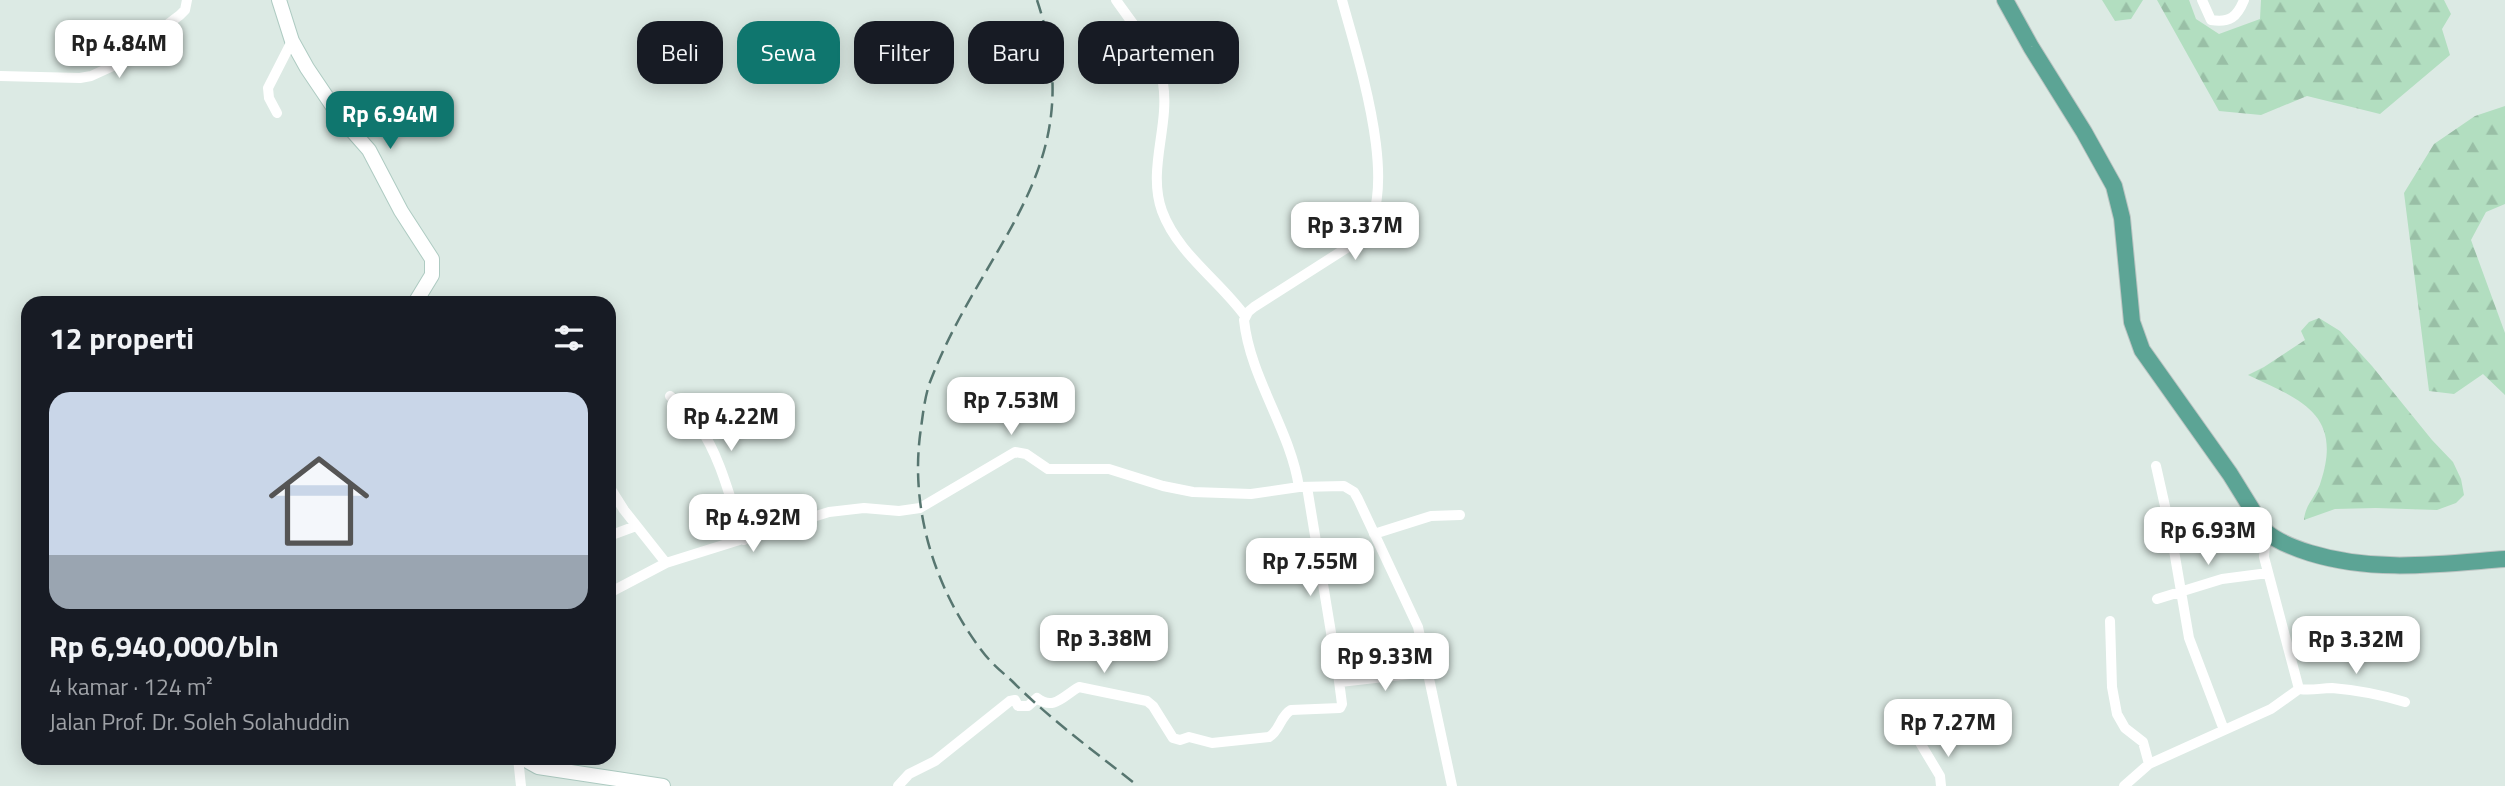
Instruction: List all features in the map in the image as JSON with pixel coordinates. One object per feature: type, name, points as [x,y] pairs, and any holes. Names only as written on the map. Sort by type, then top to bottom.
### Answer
[{"type":"main road","points":[[2005,0],[2114,186],[2122,218],[2132,322],[2142,350],[2230,474],[2266,532],[2295,548],[2328,558],[2375,566],[2411,567],[2505,559]]},
{"type":"street","points":[[0,76],[80,78],[103,72],[180,15],[185,10],[187,0]]},
{"type":"street","points":[[279,0],[292,41],[321,92],[369,150],[401,211],[432,259],[432,275],[419,296]]},
{"type":"street","points":[[898,786],[901,780],[935,761],[1010,701],[1015,700],[1018,706],[1028,706],[1037,698],[1050,705],[1075,688],[1084,686],[1147,701],[1173,738],[1177,740],[1189,737],[1212,743],[1269,737],[1275,733],[1283,716],[1291,710],[1338,709],[1342,704],[1303,487],[1256,365],[1245,327],[1245,316],[1179,242],[1163,212],[1156,182],[1164,84],[1154,55],[1116,0]]},
{"type":"street","points":[[1245,316],[1254,307],[1364,236],[1371,219],[1378,189],[1379,155],[1342,0]]},
{"type":"street","points":[[2203,0],[2211,20],[2218,21],[2238,15],[2244,0]]},
{"type":"street","points":[[278,113],[269,98],[268,88],[292,41]]},
{"type":"street","points":[[670,396],[690,414],[712,448],[744,540]]},
{"type":"street","points":[[616,589],[666,563],[830,512],[864,508],[899,511],[920,508],[1015,452],[1026,454],[1048,469],[1109,469],[1163,486],[1193,492],[1251,495],[1303,487],[1344,486],[1354,492],[1418,626],[1452,786]]},
{"type":"street","points":[[2156,466],[2192,649],[2224,730]]},
{"type":"street","points":[[616,497],[666,563]]},
{"type":"street","points":[[1374,534],[1431,516],[1460,515]]},
{"type":"street","points":[[616,533],[636,526]]},
{"type":"street","points":[[2266,532],[2264,557],[2299,689]]},
{"type":"street","points":[[2157,599],[2222,579],[2268,573]]},
{"type":"street","points":[[2110,621],[2112,687],[2117,714],[2125,728],[2143,742],[2148,764]]},
{"type":"street","points":[[1340,682],[1428,673]]},
{"type":"street","points":[[2124,786],[2148,764],[2271,709],[2299,689],[2314,691],[2332,688],[2384,695],[2405,702]]},
{"type":"street","points":[[1919,741],[1940,776],[1941,786]]},
{"type":"street","points":[[520,765],[521,786]]},
{"type":"street","points":[[534,765],[663,786]]},
{"type":"green space","points":[[2102,0],[2143,0],[2131,19],[2115,21]]},
{"type":"green space","points":[[2157,0],[2189,0],[2196,19],[2219,34],[2260,19],[2261,0],[2444,0],[2451,14],[2442,29],[2450,55],[2380,114],[2307,96],[2261,115],[2219,111]]},
{"type":"green space","points":[[2505,106],[2505,204],[2486,212],[2471,240],[2505,333],[2505,395],[2483,374],[2454,394],[2429,391],[2404,193],[2434,144],[2475,116]]},
{"type":"green space","points":[[2319,318],[2340,331],[2453,462],[2461,479],[2464,495],[2456,503],[2437,510],[2335,509],[2304,520],[2319,486],[2326,458],[2326,439],[2321,424],[2299,401],[2248,375],[2305,340],[2301,331],[2309,322]]},
{"type":"railway","points":[[1037,0],[1051,59],[1052,111],[1042,158],[1025,201],[952,332],[930,382],[923,411],[918,458],[922,517],[938,574],[965,627],[985,655],[1042,709],[1138,786]]}]
